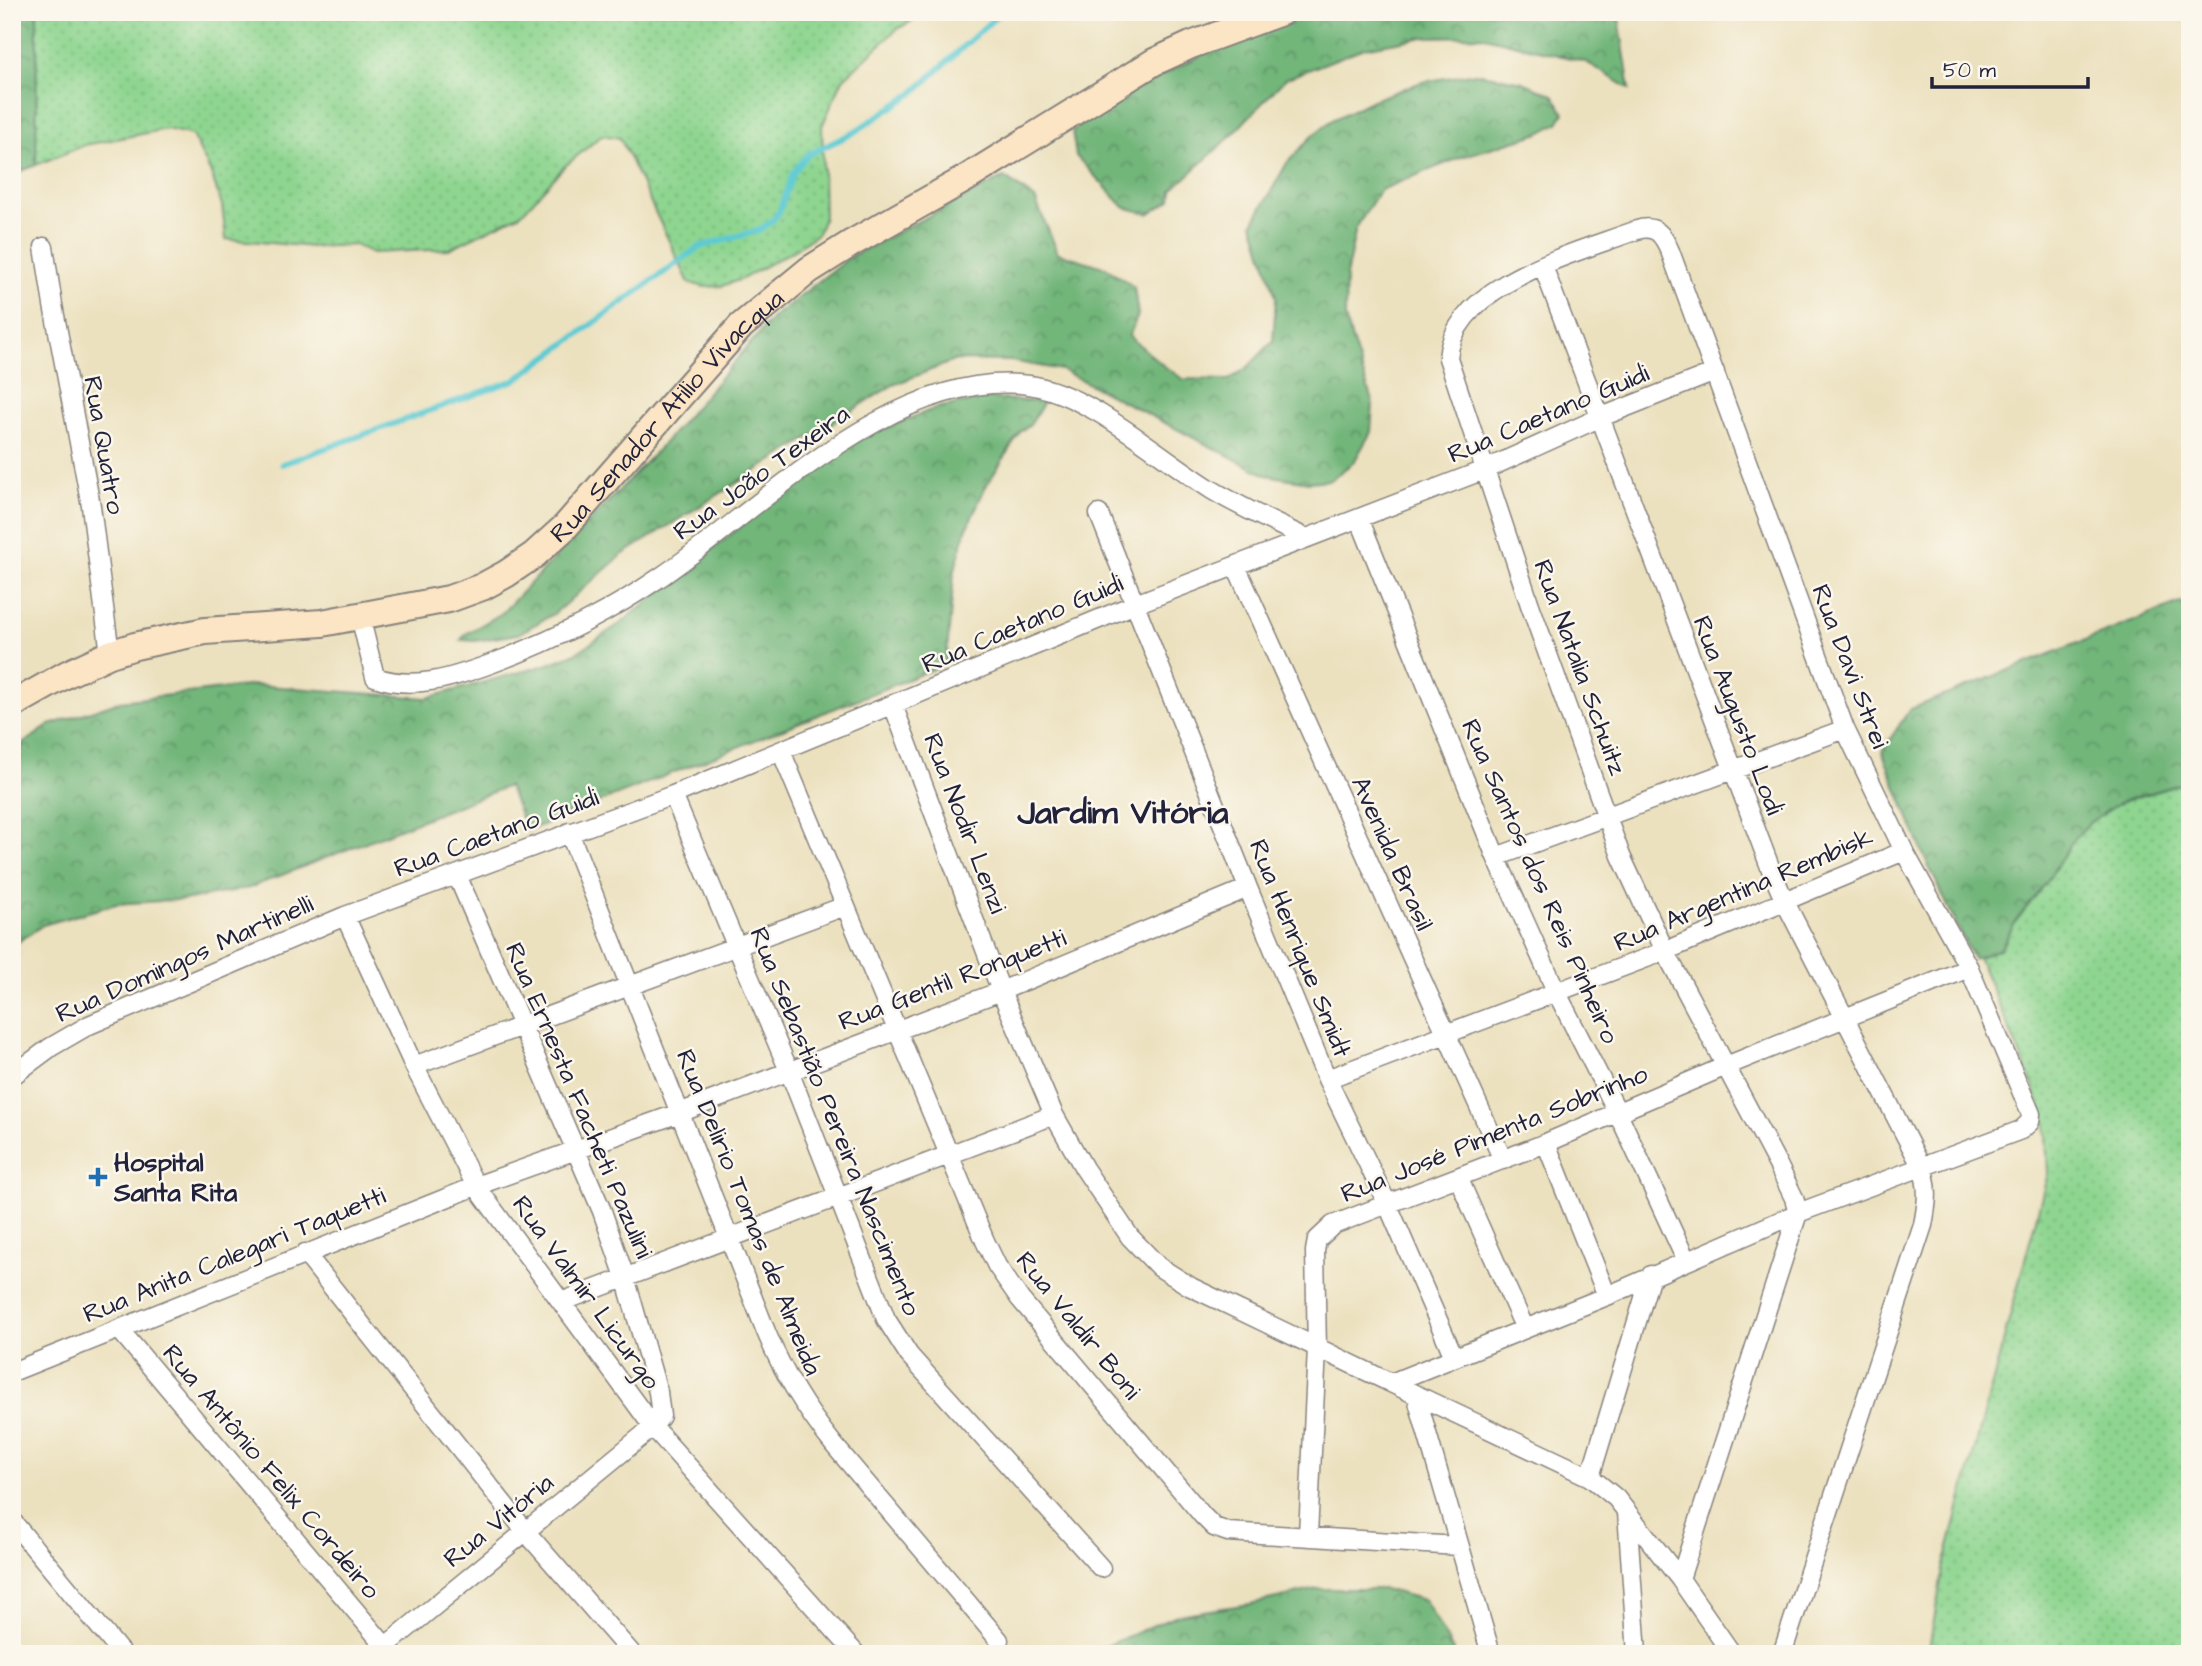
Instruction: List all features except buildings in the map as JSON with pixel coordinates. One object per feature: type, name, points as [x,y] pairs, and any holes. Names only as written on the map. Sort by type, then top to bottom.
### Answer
[{"type":"street","name":"Rua Senador Atilio Vivacqua","points":[[12,705],[110,653],[135,646],[205,631],[322,624],[449,599],[482,587],[506,574],[534,555],[565,527],[741,326],[791,284],[852,243],[965,180],[1154,62],[1191,45],[1281,12]]},
{"type":"street","name":"Rua Natalia Schuitz","points":[[1650,227],[1542,266],[1483,298],[1457,326],[1449,346],[1450,368],[1530,605],[1606,817],[1665,951],[1789,1188],[1798,1213]]},
{"type":"street","name":"Rua Davi Strei","points":[[1650,227],[1658,231],[1670,251],[1845,729],[1904,850],[1969,968],[2031,1114],[2030,1122],[2021,1130],[1921,1166]]},
{"type":"street","name":"Rua Quatro","points":[[44,247],[91,506],[110,653]]},
{"type":"street","name":"Rua Augusto Lodi","points":[[1542,266],[1732,772],[1785,902],[1921,1166],[1927,1185],[1928,1201],[1923,1226],[1782,1654]]},
{"type":"street","name":"Rua Caetano Guidi","points":[[345,916],[673,795],[1133,605],[1485,470],[1600,418],[1715,372]]},
{"type":"street","name":"Rua João Texeira","points":[[360,616],[375,677],[388,682],[415,683],[471,671],[573,629],[637,592],[696,552],[826,453],[885,418],[961,389],[1007,383],[1046,388],[1073,399],[1214,491],[1306,538]]},
{"type":"street","name":"Rua Henrique Smidt","points":[[1099,514],[1133,605],[1327,1079],[1387,1203],[1454,1357]]},
{"type":"street","name":"Rua Santos dos Reis Pinheiro","points":[[1359,518],[1496,857],[1556,993],[1618,1113],[1686,1260]]},
{"type":"street","name":"Avenida Brasil","points":[[1237,566],[1444,1034],[1503,1160]]},
{"type":"street","name":"Rua Nodir Lenzi","points":[[893,705],[1001,991],[1054,1115],[1084,1168],[1130,1237],[1159,1267],[1191,1287],[1590,1477],[1608,1490],[1627,1512],[1680,1579],[1732,1654]]},
{"type":"street","points":[[1496,857],[1845,729]]},
{"type":"street","name":"Rua Valdir Boni","points":[[781,751],[948,1155],[985,1241],[1006,1281],[1203,1516],[1214,1527],[1228,1532],[1458,1546]]},
{"type":"street","name":"Rua Sebastião Pereira Nascimento","points":[[673,795],[789,1070],[876,1297],[900,1343],[1101,1568]]},
{"type":"street","name":"Rua Delirio Tomas de Almeida","points":[[569,832],[778,1361],[810,1416],[999,1640]]},
{"type":"street","name":"Rua Argentina Rembisk","points":[[1327,1079],[1665,951],[1904,850]]},
{"type":"street","name":"Rua Ernesta Facheti Pazulini","points":[[457,875],[577,1150],[625,1277],[660,1401],[661,1416],[653,1427]]},
{"type":"street","name":"Rua Gentil Ronquetti","points":[[476,1186],[679,1113],[1001,991],[1248,888]]},
{"type":"street","points":[[414,1066],[845,906]]},
{"type":"street","name":"Rua Valmir Licurgo","points":[[345,916],[414,1066],[476,1186],[653,1427],[856,1654]]},
{"type":"street","name":"Rua Domingos Martinelli","points":[[12,1076],[61,1040],[89,1025],[345,916]]},
{"type":"street","name":"Rua José Pimenta Sobrinho","points":[[1308,1535],[1317,1349],[1317,1240],[1333,1225],[1546,1143],[1726,1066],[1969,968]]},
{"type":"street","points":[[561,1302],[1054,1115]]},
{"type":"street","points":[[1546,1143],[1607,1296]]},
{"type":"street","points":[[1391,1383],[1607,1296],[1798,1213],[1921,1166]]},
{"type":"street","points":[[1458,1177],[1525,1329]]},
{"type":"street","name":"Rua Anita Calegari Taquetti","points":[[12,1372],[476,1186]]},
{"type":"street","points":[[1680,1579],[1798,1213]]},
{"type":"street","points":[[305,1253],[526,1532],[632,1654]]},
{"type":"street","points":[[1590,1477],[1651,1275]]},
{"type":"street","name":"Rua Antônio Felix Cordeiro","points":[[119,1329],[380,1650]]},
{"type":"street","points":[[1416,1395],[1491,1654]]},
{"type":"street","name":"Rua Vitória","points":[[380,1650],[653,1427]]},
{"type":"street","points":[[1627,1512],[1637,1654]]},
{"type":"street","points":[[12,1521],[122,1654]]},
{"type":"green space","points":[[12,12],[37,12],[36,165],[12,175]]},
{"type":"green space","points":[[37,12],[928,12],[897,29],[843,79],[822,126],[824,218],[818,233],[796,249],[742,279],[722,286],[705,287],[689,283],[620,138],[602,135],[564,167],[521,214],[449,249],[372,253],[355,245],[313,247],[226,239],[222,205],[210,171],[192,135],[167,129],[85,145],[36,165]]},
{"type":"green space","points":[[1311,12],[1618,12],[1630,89],[1586,62],[1481,36],[1424,37],[1364,48],[1285,79],[1230,137],[1172,190],[1171,200],[1149,214],[1124,207],[1076,156],[1072,131],[1099,112],[1187,62],[1248,35]]},
{"type":"green space","points":[[1477,73],[1523,82],[1553,95],[1564,113],[1558,123],[1540,133],[1464,156],[1380,190],[1356,228],[1346,276],[1345,318],[1373,404],[1371,432],[1354,462],[1330,480],[1308,482],[1266,475],[1062,370],[1011,361],[956,360],[893,385],[622,555],[555,613],[518,634],[475,641],[461,640],[466,634],[502,613],[666,441],[773,317],[851,256],[1004,177],[1035,199],[1058,253],[1107,268],[1134,287],[1138,315],[1129,336],[1183,379],[1229,380],[1249,366],[1273,341],[1276,297],[1253,223],[1287,163],[1312,136],[1332,120],[1373,100],[1422,82]]},
{"type":"green space","points":[[988,398],[1044,402],[1030,425],[1020,432],[985,488],[966,530],[954,573],[946,664],[527,831],[508,786],[249,888],[191,899],[116,904],[43,925],[12,946],[12,751],[50,725],[120,701],[255,685],[427,698],[549,664],[576,653],[621,623],[777,497],[861,438],[936,408]]},
{"type":"green space","points":[[2190,599],[2190,781],[2121,802],[2089,823],[2071,843],[2046,883],[2016,921],[2000,949],[1973,959],[1924,856],[1882,751],[1910,709]]},
{"type":"green space","points":[[2190,781],[2190,1654],[1928,1654],[1943,1569],[2048,1173],[2045,1120],[2029,1075],[1978,957],[2000,949],[2016,921],[2046,883],[2071,843],[2089,823],[2121,802]]},
{"type":"green space","points":[[1317,1589],[1384,1589],[1425,1600],[1455,1654],[1082,1654],[1085,1650],[1106,1646],[1177,1615],[1250,1604]]},
{"type":"waterway","points":[[282,464],[515,380],[699,247],[760,230],[779,212],[793,173],[807,155],[851,134],[912,94],[1001,12]]},
{"type":"place","name":"Hospital Santa Rita","points":[[98,1177]]},
{"type":"district","name":"Jardim Vitória","points":[[1123,811]]}]
